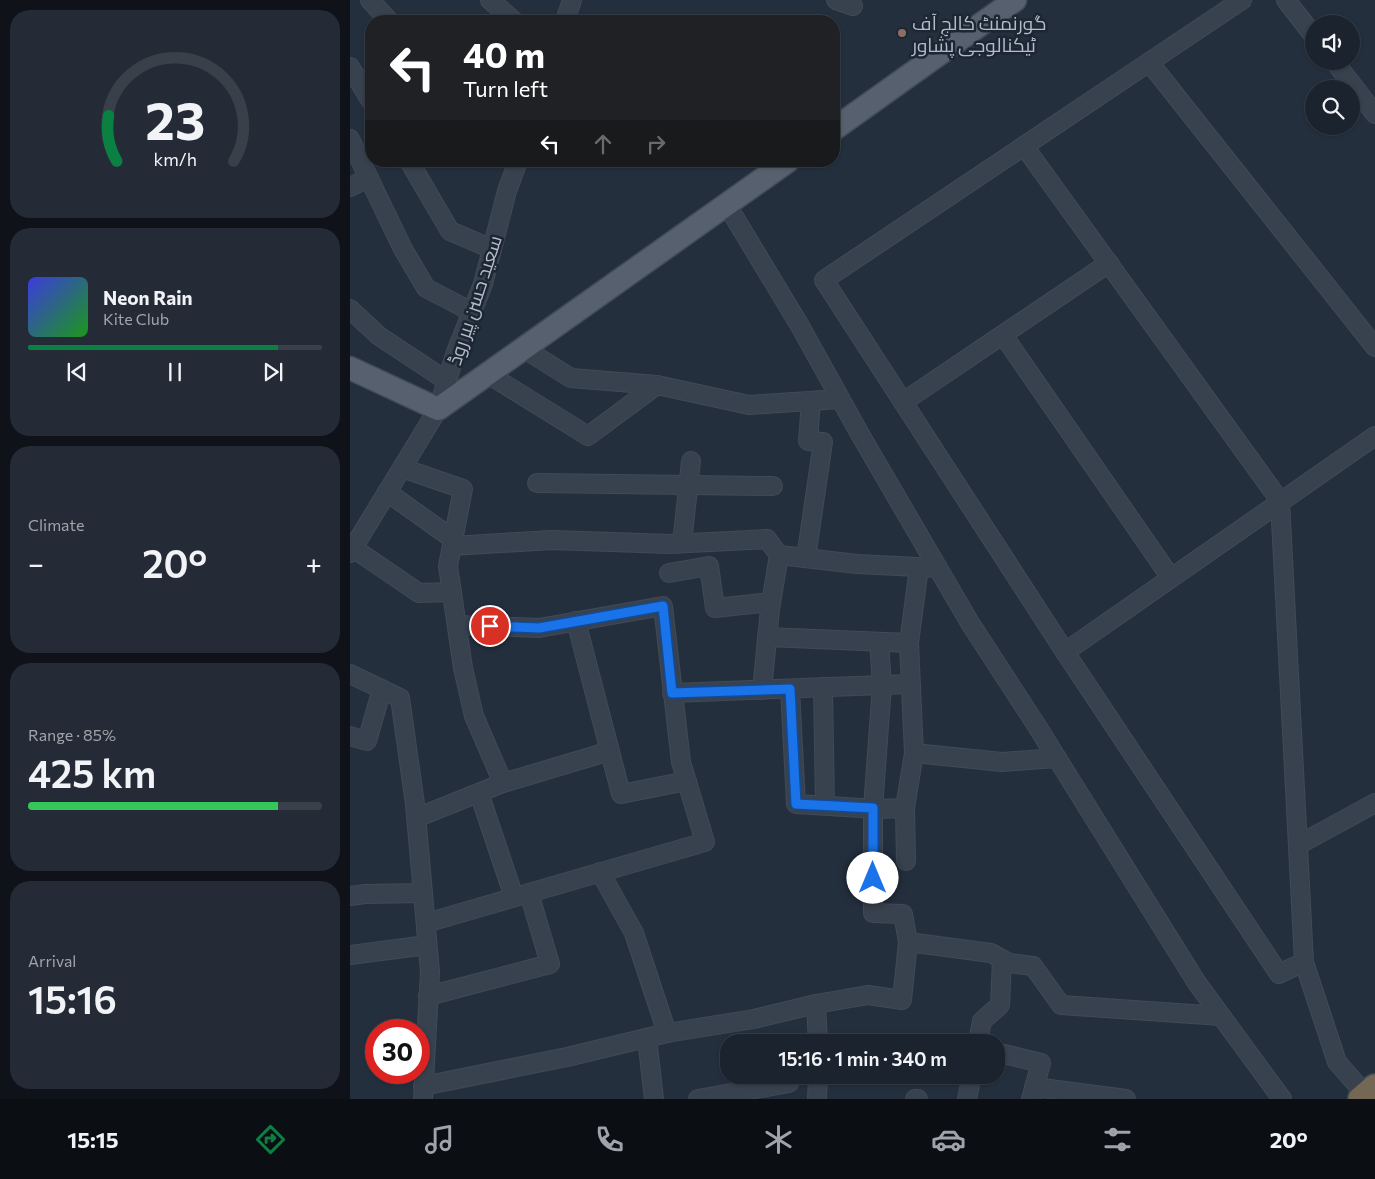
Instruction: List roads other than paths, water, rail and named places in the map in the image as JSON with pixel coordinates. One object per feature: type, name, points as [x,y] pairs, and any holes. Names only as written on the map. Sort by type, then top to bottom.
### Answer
[{"type":"main road","points":[[840,120],[1015,0]]},
{"type":"main road","points":[[350,368],[438,409],[779,167]]},
{"type":"street","points":[[370,0],[384,15]]},
{"type":"street","points":[[490,0],[507,15]]},
{"type":"street","points":[[567,15],[572,0]]},
{"type":"street","points":[[836,0],[853,6],[850,0]]},
{"type":"street","points":[[1242,0],[824,280],[1066,652],[1279,974],[1304,962]]},
{"type":"street","points":[[1286,0],[1305,24]]},
{"type":"street","points":[[1149,62],[1375,347]]},
{"type":"street","points":[[350,67],[365,91]]},
{"type":"street","points":[[1341,70],[1375,114]]},
{"type":"street","points":[[350,139],[403,249],[426,288],[472,312]]},
{"type":"street","points":[[1024,146],[1280,501],[1304,962],[1337,1062],[1367,1094]]},
{"type":"street","points":[[413,167],[450,231],[492,249]]},
{"type":"street","name":"سعید حسن پیر روڈ","points":[[352,550],[438,409],[483,284],[507,191],[516,167]]},
{"type":"street","points":[[350,187],[369,178]]},
{"type":"street","points":[[727,204],[800,326],[970,624],[1057,758],[1197,983],[1282,1099]]},
{"type":"street","points":[[903,402],[1108,263]]},
{"type":"street","points":[[350,309],[379,336],[447,381]]},
{"type":"street","points":[[1003,335],[1171,578]]},
{"type":"street","points":[[524,348],[571,378],[657,385],[749,405],[840,399]]},
{"type":"street","points":[[488,374],[588,436],[657,385]]},
{"type":"street","points":[[806,558],[823,442],[808,441],[811,401]]},
{"type":"street","points":[[1066,652],[1375,436]]},
{"type":"street","points":[[682,543],[691,461]]},
{"type":"street","points":[[402,468],[463,489],[448,566],[463,668],[474,716],[503,782]]},
{"type":"street","points":[[538,483],[773,486]]},
{"type":"street","points":[[387,492],[452,543],[552,540],[682,543],[766,539],[779,555],[857,564],[938,568]]},
{"type":"street","points":[[352,550],[419,593],[452,592]]},
{"type":"street","points":[[762,690],[771,602],[779,555]]},
{"type":"street","points":[[669,573],[710,566],[715,608],[771,602]]},
{"type":"street","points":[[906,860],[905,808],[914,753],[909,643],[919,567]]},
{"type":"street","points":[[426,923],[705,842],[681,762],[663,606],[539,628],[457,625]]},
{"type":"street","points":[[576,621],[621,794],[687,781]]},
{"type":"street","points":[[767,638],[909,643]]},
{"type":"street","points":[[350,674],[400,698],[416,818],[426,923],[428,996],[423,1092],[666,1033],[754,1019],[816,1004],[868,995],[902,1000],[908,942],[903,914],[873,913],[873,808],[882,685],[879,642]]},
{"type":"street","points":[[672,693],[910,684]]},
{"type":"street","points":[[823,688],[824,805]]},
{"type":"street","points":[[350,736],[367,740],[382,689]]},
{"type":"street","points":[[790,689],[796,804],[905,808]]},
{"type":"street","points":[[416,818],[503,782],[610,751]]},
{"type":"street","points":[[914,753],[1002,762],[1057,758]]},
{"type":"street","points":[[428,996],[550,964],[479,793]]},
{"type":"street","points":[[1298,845],[1375,803]]},
{"type":"street","points":[[600,872],[634,933],[666,1033]]},
{"type":"street","points":[[350,896],[423,893]]},
{"type":"street","points":[[908,942],[991,953],[1009,963],[1033,966],[1062,1005],[1221,1016]]},
{"type":"street","points":[[350,955],[427,945]]},
{"type":"street","points":[[980,1034],[982,1021],[1000,1006],[1002,959]]},
{"type":"street","points":[[816,1004],[818,1034]]},
{"type":"street","points":[[648,1038],[654,1099]]},
{"type":"street","points":[[1005,1054],[1041,1063],[1032,1093],[1126,1099]]},
{"type":"street","points":[[698,1099],[783,1084]]},
{"type":"street","points":[[816,1099],[817,1084]]},
{"type":"street","points":[[967,1099],[970,1084]]},
{"type":"place","name":"گورنمنٹ کالج آف ٹیکنالوجی پشاور","points":[[902,33]]}]
